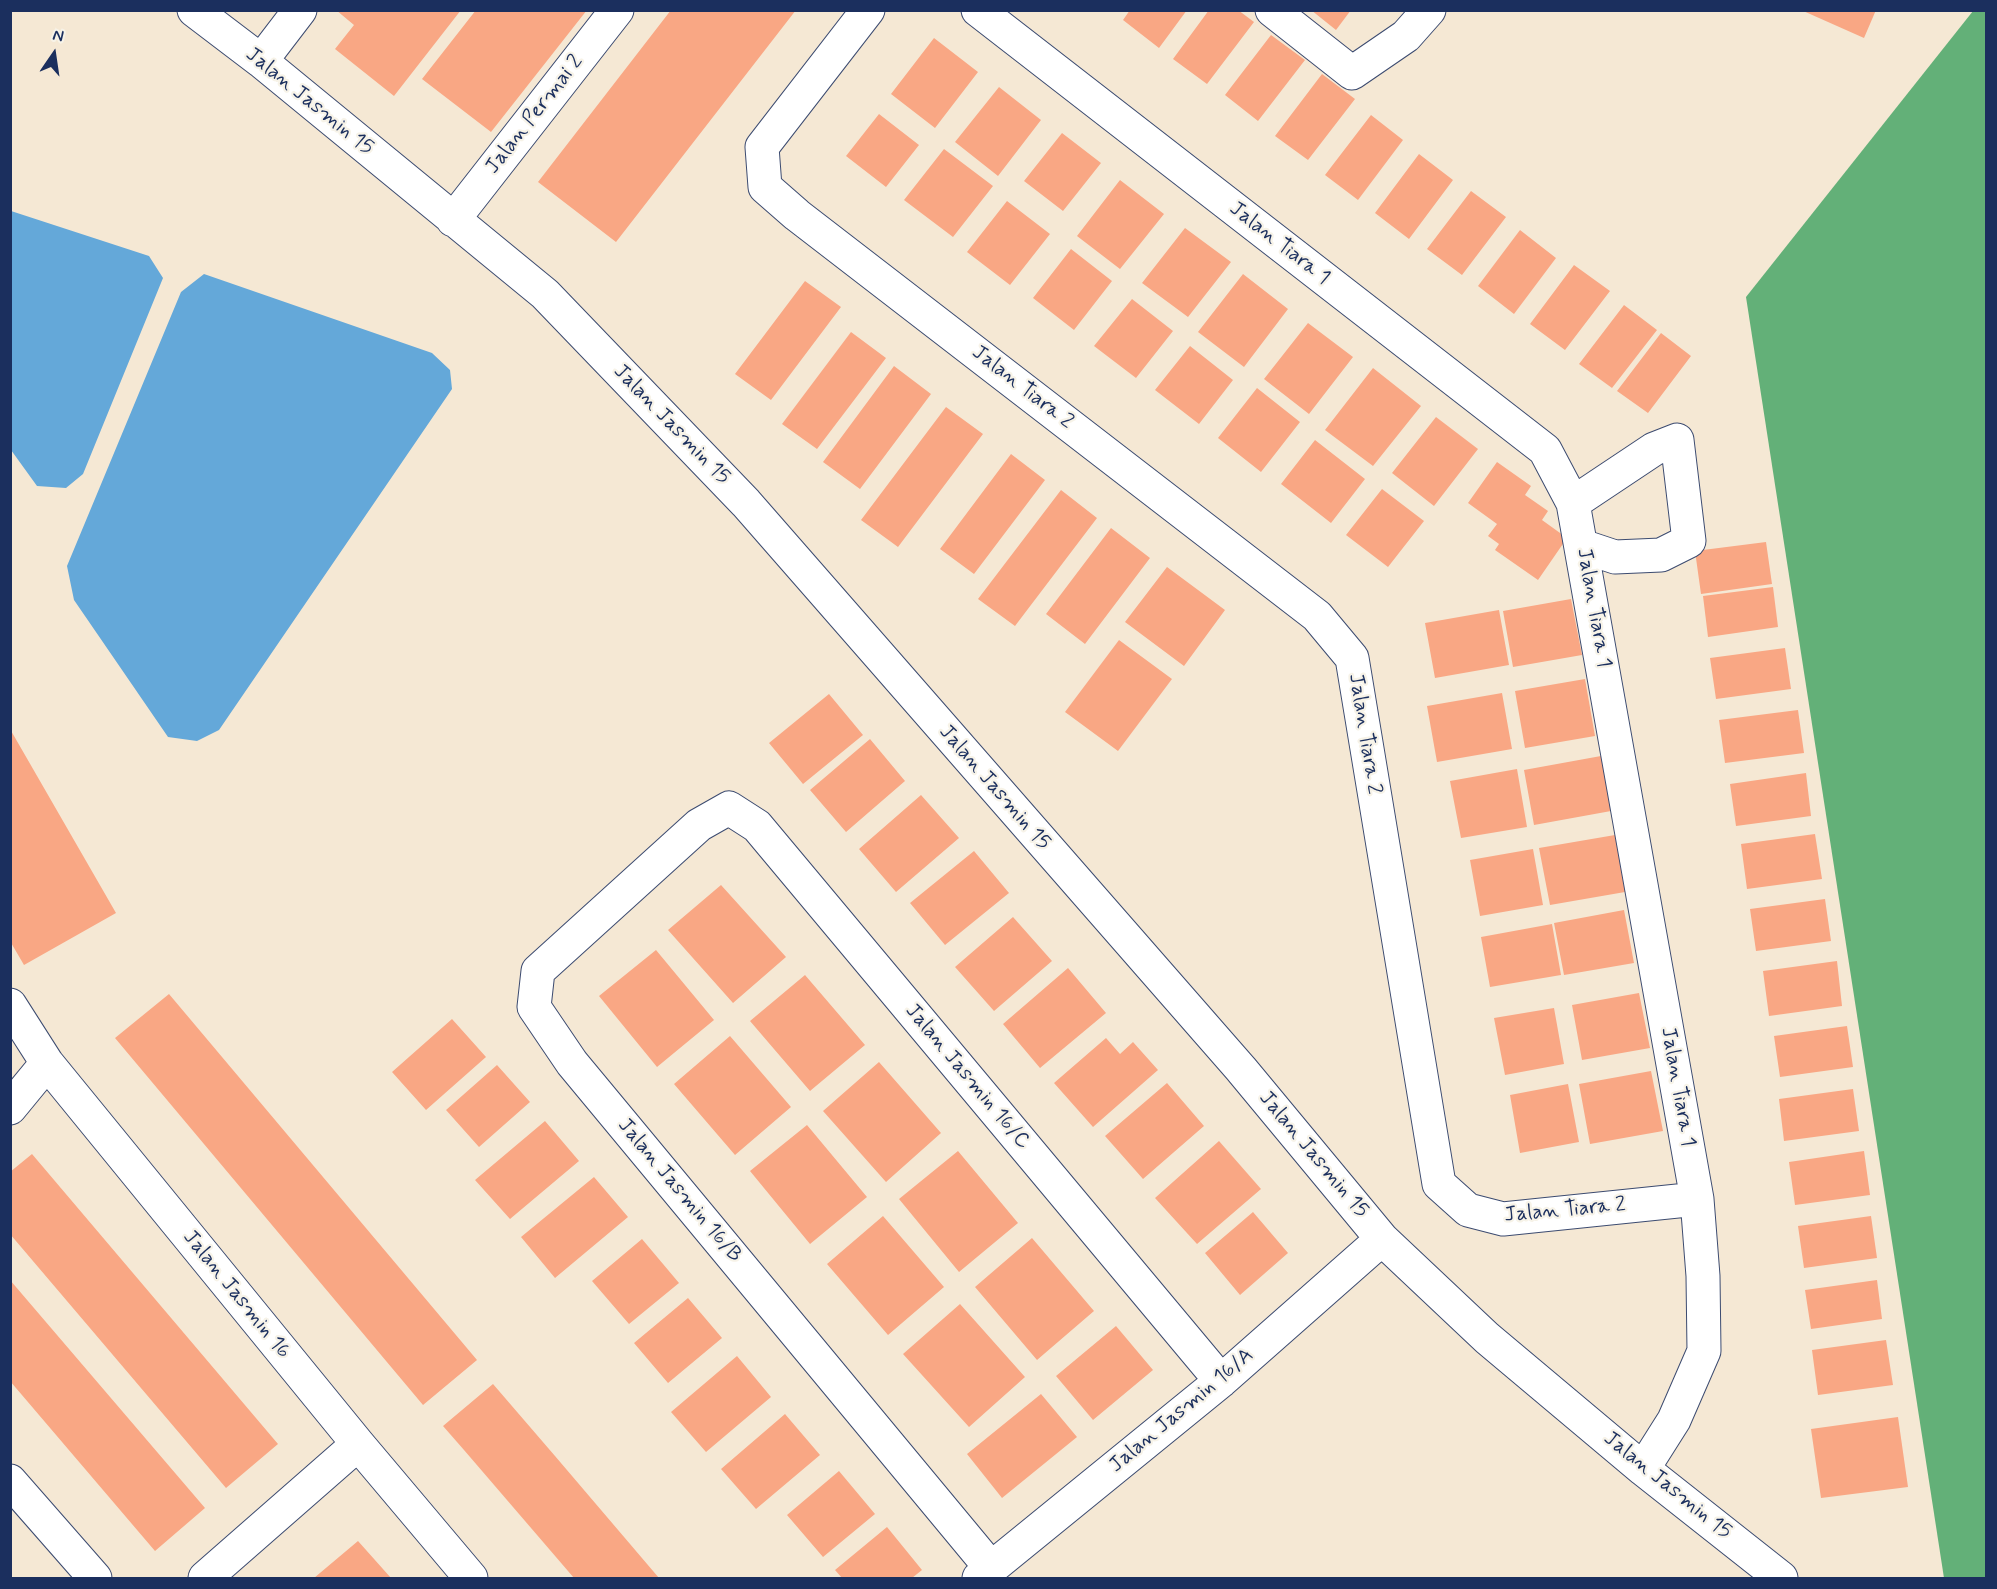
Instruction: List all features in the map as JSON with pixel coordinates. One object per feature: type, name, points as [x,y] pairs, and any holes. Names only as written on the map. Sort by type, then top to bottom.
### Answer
[{"type":"street","name":"Jalan Jasmin 15","points":[[194,10],[261,61],[545,294],[746,503],[1241,1069],[1382,1239],[1487,1338],[1643,1469],[1781,1578]]},
{"type":"street","points":[[261,61],[300,10]]},
{"type":"street","name":"Jalan Permai 2","points":[[453,220],[617,10]]},
{"type":"street","name":"Jalan Tiara 2","points":[[868,10],[762,147],[765,187],[797,215],[1317,616],[1352,658],[1439,1184],[1468,1210],[1503,1220],[1697,1199]]},
{"type":"street","name":"Jalan Tiara 1","points":[[978,10],[1545,450],[1573,503],[1697,1199],[1703,1276],[1704,1351],[1674,1420],[1643,1469]]},
{"type":"street","points":[[1272,10],[1352,73],[1406,36],[1429,10]]},
{"type":"street","points":[[1573,503],[1654,449],[1677,440],[1689,541],[1661,555],[1615,557],[1582,546]]},
{"type":"street","name":"Jalan Jasmin 16/C","points":[[699,825],[729,808],[757,825],[1221,1381]]},
{"type":"street","name":"Jalan Jasmin 16/B","points":[[699,825],[538,971],[534,1007],[572,1063],[985,1573]]},
{"type":"street","name":"Jalan Jasmin 16","points":[[10,1005],[46,1063],[358,1444],[471,1578]]},
{"type":"street","points":[[10,1108],[46,1063]]},
{"type":"street","name":"Jalan Jasmin 16/A","points":[[985,1573],[1221,1381],[1382,1239]]},
{"type":"street","points":[[205,1578],[358,1444]]},
{"type":"street","points":[[10,1481],[95,1578]]},
{"type":"green space","points":[[1973,11],[1986,11],[1986,1578],[1944,1578],[1746,297]]},
{"type":"water","points":[[11,211],[149,256],[163,278],[83,474],[66,488],[37,486],[11,450]]},
{"type":"water","points":[[204,274],[432,353],[450,370],[452,389],[219,730],[197,741],[168,737],[74,600],[67,566],[181,292]]},
{"type":"building","points":[[336,10],[461,10],[394,96],[335,49],[354,25]]},
{"type":"building","points":[[476,10],[587,10],[491,132],[422,79]]},
{"type":"building","points":[[671,10],[796,10],[616,242],[538,182]]},
{"type":"building","points":[[1130,10],[1187,10],[1159,48],[1123,20]]},
{"type":"building","points":[[1209,10],[1238,10],[1254,22],[1207,84],[1173,59]]},
{"type":"building","points":[[1311,10],[1351,10],[1336,30]]},
{"type":"building","points":[[1801,10],[1876,10],[1864,38]]},
{"type":"building","points":[[1271,35],[1305,60],[1258,121],[1225,95]]},
{"type":"building","points":[[934,38],[978,72],[935,128],[891,94]]},
{"type":"building","points":[[1322,74],[1355,99],[1308,160],[1275,136]]},
{"type":"building","points":[[999,87],[1041,120],[998,176],[955,142]]},
{"type":"building","points":[[879,114],[919,145],[886,187],[846,156]]},
{"type":"building","points":[[1371,115],[1403,140],[1358,200],[1325,175]]},
{"type":"building","points":[[1062,133],[1101,163],[1063,211],[1024,181]]},
{"type":"building","points":[[944,149],[993,186],[953,237],[904,200]]},
{"type":"building","points":[[1419,154],[1453,180],[1409,239],[1375,213]]},
{"type":"building","points":[[1120,180],[1164,214],[1120,269],[1077,236]]},
{"type":"building","points":[[1471,191],[1506,217],[1462,275],[1427,249]]},
{"type":"building","points":[[1007,201],[1050,234],[1010,285],[967,252]]},
{"type":"building","points":[[1185,228],[1231,262],[1188,317],[1142,283]]},
{"type":"building","points":[[1520,230],[1556,258],[1514,314],[1478,286]]},
{"type":"building","points":[[1071,249],[1112,281],[1074,330],[1033,298]]},
{"type":"building","points":[[1574,265],[1610,291],[1565,350],[1530,324]]},
{"type":"building","points":[[1243,274],[1288,309],[1244,367],[1198,332]]},
{"type":"building","points":[[805,281],[841,307],[771,400],[735,374]]},
{"type":"building","points":[[1132,299],[1173,331],[1136,378],[1094,346]]},
{"type":"building","points":[[1624,305],[1657,330],[1612,388],[1579,364]]},
{"type":"building","points":[[1308,323],[1353,357],[1309,414],[1264,379]]},
{"type":"building","points":[[851,332],[886,358],[817,449],[782,424]]},
{"type":"building","points":[[1661,333],[1691,356],[1648,413],[1617,391]]},
{"type":"building","points":[[1190,346],[1233,380],[1199,424],[1155,390]]},
{"type":"building","points":[[894,366],[931,394],[860,489],[823,462]]},
{"type":"building","points":[[1373,368],[1421,406],[1373,466],[1325,430]]},
{"type":"building","points":[[1257,388],[1300,422],[1261,472],[1218,438]]},
{"type":"building","points":[[946,407],[983,434],[898,547],[861,520]]},
{"type":"building","points":[[1436,417],[1478,449],[1434,506],[1392,473]]},
{"type":"building","points":[[1315,440],[1365,479],[1331,523],[1281,484]]},
{"type":"building","points":[[1011,454],[1045,480],[974,574],[940,549]]},
{"type":"building","points":[[1497,462],[1531,486],[1525,495],[1548,511],[1542,520],[1567,538],[1538,580],[1495,550],[1499,544],[1488,536],[1497,524],[1468,503]]},
{"type":"building","points":[[1382,489],[1424,521],[1388,567],[1346,535]]},
{"type":"building","points":[[1061,490],[1097,518],[1015,626],[978,599]]},
{"type":"building","points":[[1111,528],[1150,558],[1085,644],[1046,614]]},
{"type":"building","points":[[1766,542],[1772,584],[1701,594],[1695,551]]},
{"type":"building","points":[[1167,567],[1225,610],[1184,666],[1125,622]]},
{"type":"building","points":[[1773,587],[1778,627],[1708,637],[1703,596]]},
{"type":"building","points":[[1571,599],[1582,655],[1513,667],[1503,611]]},
{"type":"building","points":[[1499,610],[1509,665],[1435,678],[1425,623]]},
{"type":"building","points":[[1119,640],[1172,679],[1118,751],[1065,712]]},
{"type":"building","points":[[1785,648],[1791,689],[1716,699],[1710,658]]},
{"type":"building","points":[[1585,679],[1595,736],[1525,748],[1515,691]]},
{"type":"building","points":[[1502,693],[1512,749],[1437,762],[1427,706]]},
{"type":"building","points":[[829,694],[863,735],[803,784],[769,743]]},
{"type":"building","points":[[1798,710],[1804,753],[1725,763],[1719,720]]},
{"type":"building","points":[[10,729],[116,913],[24,965],[10,941]]},
{"type":"building","points":[[870,739],[905,781],[846,832],[810,790]]},
{"type":"building","points":[[1601,756],[1611,811],[1534,825],[1524,770]]},
{"type":"building","points":[[1517,769],[1527,827],[1461,838],[1450,781]]},
{"type":"building","points":[[1806,773],[1811,816],[1736,826],[1730,784]]},
{"type":"building","points":[[921,795],[959,838],[896,892],[859,849]]},
{"type":"building","points":[[1815,834],[1822,879],[1747,889],[1741,844]]},
{"type":"building","points":[[1615,835],[1625,892],[1550,905],[1539,848]]},
{"type":"building","points":[[1533,849],[1543,905],[1480,916],[1470,860]]},
{"type":"building","points":[[974,851],[1009,893],[945,945],[910,903]]},
{"type":"building","points":[[721,885],[786,957],[733,1003],[668,930]]},
{"type":"building","points":[[1825,899],[1831,941],[1756,951],[1750,909]]},
{"type":"building","points":[[1624,910],[1634,963],[1564,975],[1554,923]]},
{"type":"building","points":[[1013,917],[1052,961],[994,1011],[955,967]]},
{"type":"building","points":[[1552,924],[1561,975],[1490,987],[1481,937]]},
{"type":"building","points":[[656,950],[714,1020],[657,1067],[599,996]]},
{"type":"building","points":[[1837,961],[1842,1006],[1769,1016],[1763,971]]},
{"type":"building","points":[[1068,968],[1106,1013],[1040,1068],[1003,1024]]},
{"type":"building","points":[[805,975],[865,1045],[810,1091],[750,1021]]},
{"type":"building","points":[[1639,993],[1650,1048],[1582,1060],[1572,1005]]},
{"type":"building","points":[[169,994],[477,1360],[423,1405],[115,1038]]},
{"type":"building","points":[[1554,1008],[1564,1064],[1505,1075],[1494,1018]]},
{"type":"building","points":[[452,1019],[486,1057],[426,1110],[392,1072]]},
{"type":"building","points":[[1847,1026],[1853,1067],[1780,1077],[1774,1036]]},
{"type":"building","points":[[730,1036],[791,1107],[735,1155],[674,1084]]},
{"type":"building","points":[[1106,1038],[1120,1054],[1133,1042],[1158,1070],[1093,1127],[1054,1083]]},
{"type":"building","points":[[879,1062],[941,1133],[886,1182],[823,1111]]},
{"type":"building","points":[[497,1065],[530,1102],[479,1147],[446,1110]]},
{"type":"building","points":[[1651,1071],[1663,1131],[1590,1144],[1579,1084]]},
{"type":"building","points":[[1167,1083],[1204,1126],[1143,1179],[1105,1136]]},
{"type":"building","points":[[1568,1084],[1579,1142],[1520,1153],[1510,1095]]},
{"type":"building","points":[[1853,1089],[1859,1131],[1784,1141],[1779,1099]]},
{"type":"building","points":[[545,1121],[579,1161],[510,1219],[475,1180]]},
{"type":"building","points":[[807,1125],[867,1197],[810,1244],[750,1171]]},
{"type":"building","points":[[1219,1141],[1261,1189],[1197,1244],[1155,1198]]},
{"type":"building","points":[[958,1151],[1018,1223],[959,1272],[899,1199]]},
{"type":"building","points":[[1864,1151],[1870,1195],[1795,1205],[1789,1162]]},
{"type":"building","points":[[32,1154],[278,1444],[226,1488],[10,1234],[10,1172]]},
{"type":"building","points":[[594,1177],[628,1217],[555,1278],[521,1237]]},
{"type":"building","points":[[1253,1212],[1288,1253],[1240,1295],[1205,1253]]},
{"type":"building","points":[[883,1216],[944,1287],[888,1335],[827,1264]]},
{"type":"building","points":[[1871,1216],[1877,1258],[1804,1268],[1798,1226]]},
{"type":"building","points":[[1032,1238],[1094,1311],[1037,1360],[975,1287]]},
{"type":"building","points":[[642,1239],[679,1283],[629,1324],[592,1281]]},
{"type":"building","points":[[10,1280],[205,1508],[155,1551],[10,1381]]},
{"type":"building","points":[[1877,1280],[1882,1319],[1811,1329],[1805,1290]]},
{"type":"building","points":[[688,1298],[722,1338],[668,1383],[634,1343]]},
{"type":"building","points":[[960,1304],[1025,1377],[969,1427],[903,1354]]},
{"type":"building","points":[[1116,1326],[1153,1370],[1093,1420],[1056,1376]]},
{"type":"building","points":[[1886,1340],[1893,1385],[1818,1395],[1812,1350]]},
{"type":"building","points":[[737,1356],[771,1397],[706,1452],[671,1412]]},
{"type":"building","points":[[493,1384],[659,1578],[574,1578],[443,1426]]},
{"type":"building","points":[[1041,1394],[1077,1437],[1002,1498],[967,1454]]},
{"type":"building","points":[[785,1414],[820,1455],[756,1509],[721,1469]]},
{"type":"building","points":[[1898,1417],[1908,1487],[1821,1498],[1811,1429]]},
{"type":"building","points":[[839,1471],[875,1514],[823,1557],[787,1515]]},
{"type":"building","points":[[887,1527],[922,1570],[912,1578],[842,1578],[835,1570]]},
{"type":"building","points":[[358,1541],[391,1578],[314,1578]]}]
